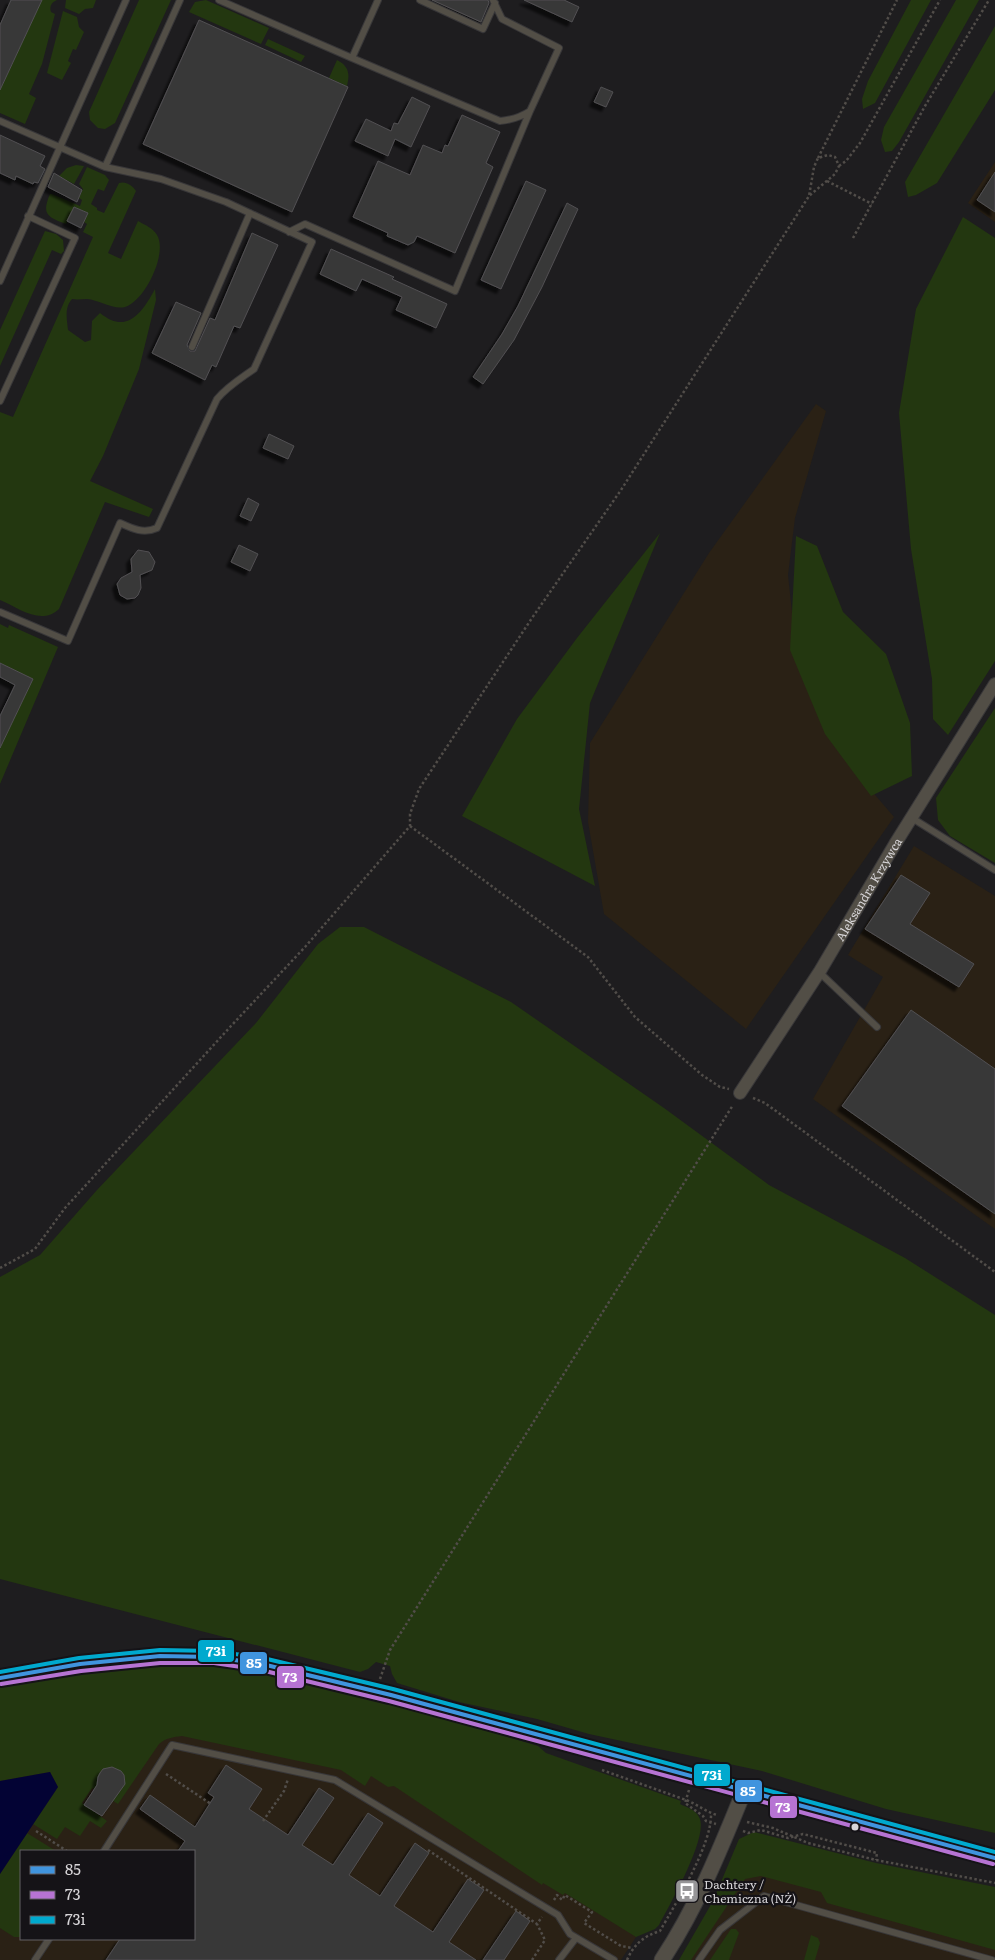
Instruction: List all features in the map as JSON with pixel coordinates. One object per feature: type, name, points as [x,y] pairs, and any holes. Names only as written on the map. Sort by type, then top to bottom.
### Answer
[{"type":"street","name":"Aleksandra Krzywca","points":[[740,1093],[819,972],[995,684]]},
{"type":"street","points":[[0,1678],[115,1659],[187,1656],[230,1659],[285,1668],[375,1690],[693,1779],[995,1858]]},
{"type":"street","points":[[662,1960],[692,1910],[744,1792]]},
{"type":"lane","points":[[0,281],[126,0]]},
{"type":"lane","points":[[105,167],[180,0]]},
{"type":"lane","points":[[219,0],[500,121],[516,118],[530,111]]},
{"type":"lane","points":[[352,58],[378,0]]},
{"type":"lane","points":[[420,0],[483,29],[494,1]]},
{"type":"lane","points":[[289,232],[305,224],[455,291],[530,111],[559,48],[502,19],[494,1]]},
{"type":"lane","points":[[0,121],[105,167],[161,179],[226,202],[312,242],[254,369],[236,380],[217,400],[158,528],[138,531],[120,523],[68,642],[0,612]]},
{"type":"lane","points":[[192,347],[250,213]]},
{"type":"lane","points":[[0,401],[75,238],[28,216]]},
{"type":"lane","points":[[912,818],[995,870]]},
{"type":"lane","points":[[819,972],[877,1027]]},
{"type":"lane","points":[[105,1850],[172,1745],[335,1780],[558,1915],[570,1934],[614,1960]]},
{"type":"lane","points":[[699,1960],[720,1930],[764,1896],[992,1960]]},
{"type":"lane","points":[[559,1960],[576,1938]]},
{"type":"lane","points":[[35,1960],[48,1940]]},
{"type":"path","points":[[809,196],[814,167],[818,158],[897,0]]},
{"type":"path","points":[[0,1268],[35,1249],[65,1208],[305,948],[410,826],[410,814],[419,789],[532,618],[621,490],[809,196],[835,174],[839,166],[846,161],[860,143],[940,0]]},
{"type":"path","points":[[853,238],[925,106],[989,0]]},
{"type":"path","points":[[818,158],[828,155],[835,157],[839,166]]},
{"type":"path","points":[[827,181],[872,204]]},
{"type":"path","points":[[410,826],[588,957],[635,1018],[702,1076],[720,1087],[764,1103],[995,1272]]},
{"type":"path","points":[[375,1690],[390,1650],[740,1093]]},
{"type":"path","points":[[596,1768],[699,1805],[711,1814],[748,1832],[761,1830],[788,1838],[803,1834],[877,1853],[876,1860]]},
{"type":"path","points":[[160,1776],[163,1772],[168,1774],[210,1804]]},
{"type":"path","points":[[263,1820],[284,1791],[288,1779],[297,1780]]},
{"type":"path","points":[[693,1779],[685,1803],[703,1816],[706,1822],[773,1828],[808,1843],[876,1860],[995,1883]]},
{"type":"path","points":[[627,1960],[632,1948],[648,1935],[660,1931],[684,1889],[708,1836],[711,1814]]},
{"type":"path","points":[[36,1831],[65,1850]]},
{"type":"path","points":[[427,1850],[537,1924],[545,1940],[532,1960]]},
{"type":"path","points":[[537,1924],[557,1895],[562,1900],[565,1896],[592,1912],[584,1923],[621,1946],[632,1948]]},
{"type":"shaded area","points":[[995,162],[995,222],[968,203]]},
{"type":"shaded area","points":[[816,404],[826,411],[795,518],[788,575],[796,650],[852,768],[894,817],[746,1029],[604,914],[588,822],[590,743],[709,553]]},
{"type":"shaded area","points":[[914,846],[995,896],[995,1229],[813,1099],[883,977],[848,955]]},
{"type":"shaded area","points":[[176,1726],[677,1851],[638,1934],[621,1960],[0,1960],[0,1757]]},
{"type":"shaded area","points":[[50,1772],[58,1787],[0,1874],[0,1781]]},
{"type":"shaded area","points":[[748,1867],[995,1932],[995,1960],[687,1960]]},
{"type":"green space","points":[[40,0],[57,0],[51,6],[51,12],[55,14],[42,64],[29,94],[36,98],[25,124],[0,113],[0,83],[3,84]]},
{"type":"green space","points":[[66,0],[96,0],[93,8],[85,9],[79,14],[65,8]]},
{"type":"green space","points":[[139,0],[171,0],[115,123],[105,129],[98,128],[90,120],[89,112]]},
{"type":"green space","points":[[206,0],[269,28],[261,44],[189,12],[195,2]]},
{"type":"green space","points":[[911,0],[931,0],[875,103],[863,109],[862,99],[868,81]]},
{"type":"green space","points":[[956,0],[979,0],[899,142],[892,151],[885,152],[881,140],[884,127]]},
{"type":"green space","points":[[63,11],[77,17],[79,27],[84,32],[76,50],[73,49],[68,61],[71,63],[62,80],[47,73]]},
{"type":"green space","points":[[995,26],[995,90],[937,183],[916,195],[908,197],[905,182]]},
{"type":"green space","points":[[268,39],[305,56],[301,62],[265,45]]},
{"type":"green space","points":[[337,60],[348,71],[347,86],[329,78]]},
{"type":"green space","points":[[76,165],[84,166],[74,184],[59,176],[67,168]]},
{"type":"green space","points":[[87,167],[105,175],[109,180],[104,191],[98,189],[91,204],[97,210],[104,213],[119,183],[129,184],[136,191],[108,253],[121,259],[138,221],[153,230],[160,243],[153,276],[133,303],[120,308],[87,299],[72,299],[69,302],[67,314],[68,330],[85,342],[91,340],[92,321],[100,313],[118,322],[133,318],[145,306],[155,289],[156,300],[139,369],[103,456],[90,481],[153,509],[149,517],[105,502],[59,609],[52,614],[37,616],[0,600],[0,412],[13,417],[93,237],[83,232],[87,224],[84,222],[88,213],[74,207],[66,224],[51,217],[46,211],[50,194],[80,206],[82,200],[79,198],[83,189],[79,184]]},
{"type":"green space","points":[[963,217],[995,238],[995,661],[948,735],[933,719],[932,679],[911,549],[899,413],[916,309]]},
{"type":"green space","points":[[45,231],[56,234],[63,240],[64,251],[61,254],[52,250],[0,366],[0,330]]},
{"type":"green space","points":[[660,533],[590,703],[579,809],[595,886],[462,816],[517,719],[577,638]]},
{"type":"green space","points":[[796,536],[817,546],[843,612],[886,654],[910,723],[912,776],[871,796],[825,734],[790,650]]},
{"type":"green space","points":[[0,624],[8,628],[9,625],[58,647],[0,784],[0,737],[4,739],[33,679],[0,663]]},
{"type":"green space","points":[[995,708],[995,863],[950,836],[938,820],[936,798]]},
{"type":"green space","points":[[340,927],[364,927],[511,1002],[664,1108],[769,1185],[905,1258],[995,1315],[995,1833],[886,1809],[762,1771],[589,1734],[537,1719],[459,1702],[397,1683],[390,1666],[376,1662],[368,1669],[360,1672],[0,1579],[0,1277],[40,1255],[97,1190],[256,1023],[318,944]]},
{"type":"green space","points":[[154,1665],[226,1667],[278,1675],[441,1717],[538,1746],[546,1753],[681,1801],[680,1804],[693,1811],[699,1817],[701,1826],[694,1854],[659,1925],[655,1929],[636,1937],[565,1893],[563,1895],[543,1883],[542,1885],[394,1786],[388,1787],[371,1776],[365,1786],[341,1770],[182,1736],[164,1740],[159,1744],[118,1804],[92,1788],[82,1803],[107,1821],[101,1828],[90,1821],[80,1836],[65,1827],[57,1839],[33,1824],[58,1787],[50,1772],[0,1781],[0,1686],[57,1676]]},
{"type":"green space","points":[[754,1832],[876,1863],[995,1887],[995,1950],[827,1903],[821,1892],[761,1876],[745,1879],[691,1960],[679,1960],[713,1901],[739,1839]]},
{"type":"green space","points":[[27,1833],[54,1850],[20,1850],[20,1937],[14,1937],[0,1928],[0,1874]]},
{"type":"green space","points":[[731,1929],[736,1929],[739,1933],[729,1960],[710,1960]]},
{"type":"green space","points":[[811,1935],[818,1938],[820,1943],[815,1960],[804,1960]]},
{"type":"building","points":[[11,0],[42,0],[0,90],[0,25]]},
{"type":"building","points":[[432,0],[488,0],[489,3],[481,22]]},
{"type":"building","points":[[524,0],[564,0],[579,7],[572,22]]},
{"type":"building","points":[[199,20],[348,87],[292,212],[143,144]]},
{"type":"building","points":[[601,87],[613,92],[606,107],[594,102]]},
{"type":"building","points":[[412,97],[430,106],[411,147],[395,139],[388,156],[355,141],[366,119],[391,131],[394,123],[398,124]]},
{"type":"building","points":[[462,115],[500,132],[486,163],[493,167],[455,253],[417,236],[414,242],[408,245],[387,236],[388,233],[353,217],[378,161],[410,175],[423,145],[442,153],[445,145],[448,146]]},
{"type":"building","points":[[0,135],[45,156],[40,166],[45,169],[38,183],[34,182],[33,184],[16,176],[15,180],[0,173]]},
{"type":"building","points":[[995,172],[995,212],[977,200]]},
{"type":"building","points":[[54,173],[82,190],[77,202],[48,187]]},
{"type":"building","points":[[526,181],[546,190],[501,289],[481,280]]},
{"type":"building","points":[[567,203],[578,209],[542,287],[514,340],[483,384],[473,377],[518,306]]},
{"type":"building","points":[[74,207],[88,213],[81,228],[67,221]]},
{"type":"building","points":[[252,233],[278,245],[240,328],[234,326],[216,367],[212,365],[205,380],[152,353],[176,302],[201,313],[187,345],[190,351],[195,351],[210,318],[215,320]]},
{"type":"building","points":[[331,249],[394,277],[392,279],[447,304],[436,328],[396,310],[402,297],[362,279],[356,291],[320,274]]},
{"type":"building","points":[[269,434],[294,446],[288,459],[263,448]]},
{"type":"building","points":[[248,498],[259,504],[251,521],[240,516]]},
{"type":"building","points":[[239,545],[258,554],[250,571],[231,562]]},
{"type":"building","points":[[138,550],[149,552],[155,562],[152,570],[140,575],[141,588],[138,595],[135,598],[127,599],[120,595],[117,584],[121,578],[132,572],[131,559]]},
{"type":"building","points":[[0,663],[33,679],[0,748],[0,716],[15,685],[0,677]]},
{"type":"building","points":[[901,875],[930,893],[910,924],[974,964],[959,987],[865,929]]},
{"type":"building","points":[[911,1010],[995,1069],[995,1214],[842,1106]]},
{"type":"building","points":[[226,1765],[262,1789],[249,1809],[288,1835],[319,1788],[334,1798],[302,1845],[333,1865],[368,1813],[383,1823],[349,1875],[380,1896],[415,1843],[429,1853],[394,1906],[433,1932],[468,1879],[484,1890],[449,1942],[476,1960],[106,1960],[119,1940],[195,1940],[195,1850],[179,1850],[185,1841],[140,1809],[150,1795],[195,1827],[214,1797],[208,1793]]},
{"type":"building","points":[[112,1767],[121,1771],[124,1775],[125,1784],[102,1816],[84,1805],[97,1785],[100,1773],[103,1769]]},
{"type":"building","points":[[516,1911],[530,1921],[504,1960],[483,1960]]},
{"type":"transit line","name":"73i","points":[[0,1672],[79,1658],[160,1650],[214,1651],[263,1658],[393,1689],[995,1852]]},
{"type":"transit line","name":"85","points":[[0,1678],[80,1664],[160,1656],[214,1657],[262,1664],[391,1695],[995,1858]]},
{"type":"transit line","name":"73","points":[[1,1684],[81,1671],[160,1663],[214,1663],[261,1670],[389,1701],[993,1864]]},
{"type":"place","name":"Dachtery / Chemiczna (NŻ)","points":[[687,1891]]}]
